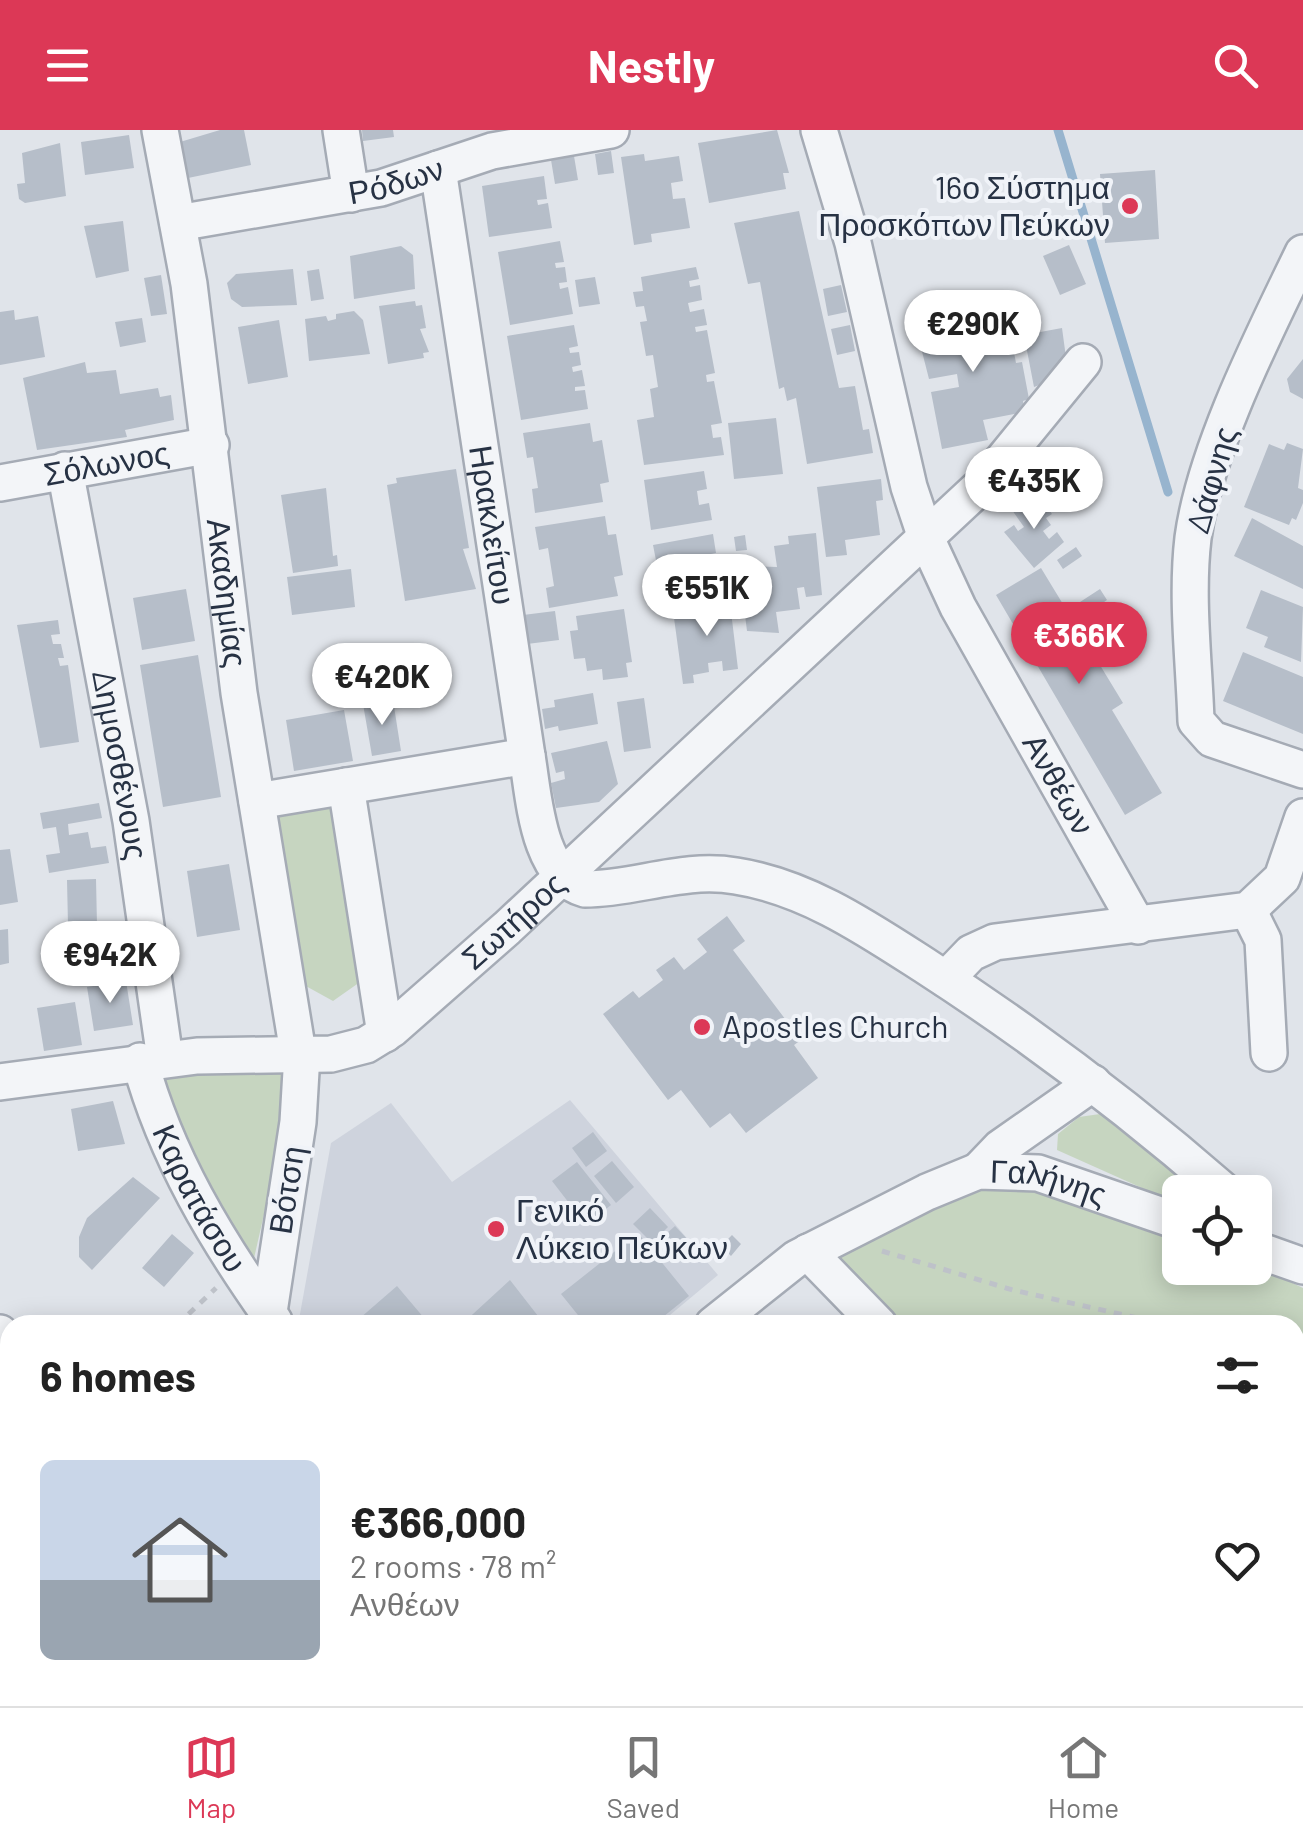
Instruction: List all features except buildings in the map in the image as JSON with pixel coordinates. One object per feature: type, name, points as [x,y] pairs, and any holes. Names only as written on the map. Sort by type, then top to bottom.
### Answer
[{"type":"street","name":"Ακαδημίας","points":[[160,130],[211,445],[231,635],[299,1054]]},
{"type":"street","points":[[341,130],[351,194]]},
{"type":"street","name":"Ρόδων","points":[[178,223],[351,194],[492,151],[611,130]]},
{"type":"street","name":"Ανθέων","points":[[819,130],[853,243],[909,487],[926,538],[958,607],[1138,926]]},
{"type":"street","name":"Ηρακλείτου","points":[[438,169],[527,756],[542,833],[563,875]]},
{"type":"street","name":"Δάφνης","points":[[1303,253],[1222,440],[1196,519],[1192,564],[1196,721],[1212,739],[1303,770]]},
{"type":"street","name":"Σωτήρος","points":[[0,1082],[152,1060],[350,1050],[385,1034],[563,875],[984,483],[1082,362]]},
{"type":"street","name":"Σόλωνος","points":[[0,483],[211,445]]},
{"type":"street","name":"Δημοσθένους","points":[[65,470],[126,788],[152,1060]]},
{"type":"street","points":[[257,801],[527,756]]},
{"type":"street","points":[[346,786],[385,1034]]},
{"type":"street","points":[[946,979],[971,953],[995,942],[1248,910],[1282,878],[1303,817]]},
{"type":"street","points":[[563,875],[585,890],[694,873],[759,881],[840,913],[946,979],[1092,1083],[1204,1175]]},
{"type":"street","points":[[1248,910],[1259,927],[1264,950],[1269,1054]]},
{"type":"street","name":"Βότση","points":[[271,1315],[298,1122],[299,1054]]},
{"type":"street","name":"Καρατάσου","points":[[152,1060],[164,1134],[266,1315]]},
{"type":"street","points":[[978,1171],[1000,1148],[1092,1083]]},
{"type":"street","name":"Γαλήνης","points":[[725,1315],[765,1280],[808,1252],[978,1171],[1038,1173],[1162,1216]]},
{"type":"street","points":[[808,1252],[869,1315]]},
{"type":"path","points":[[842,1235],[901,1258],[1013,1290],[1124,1315]]},
{"type":"path","points":[[188,1315],[237,1269]]},
{"type":"shaded area","name":"Γενικό Λύκειο Πεύκων","points":[[570,1100],[718,1275],[670,1315],[300,1315],[331,1143],[391,1103],[452,1182]]},
{"type":"green space","points":[[344,802],[370,975],[333,1001],[304,985],[278,812]]},
{"type":"green space","points":[[272,1068],[286,1077],[277,1157],[252,1267],[241,1262],[159,1081],[170,1074]]},
{"type":"green space","points":[[1100,1114],[1176,1175],[1162,1175],[1162,1197],[1057,1150],[1058,1134],[1079,1117]]},
{"type":"green space","points":[[988,1186],[1032,1186],[1162,1229],[1162,1285],[1272,1285],[1272,1273],[1303,1288],[1303,1315],[886,1315],[838,1264],[837,1255],[939,1198]]},
{"type":"waterway","points":[[1058,130],[1168,492]]},
{"type":"place","name":"16ο Σύστημα Προσκόπων Πεύκων","points":[[1130,206]]},
{"type":"place","name":"Apostles Church","points":[[702,1027]]},
{"type":"place","name":"Γενικό Λύκειο Πεύκων","points":[[496,1229]]}]
